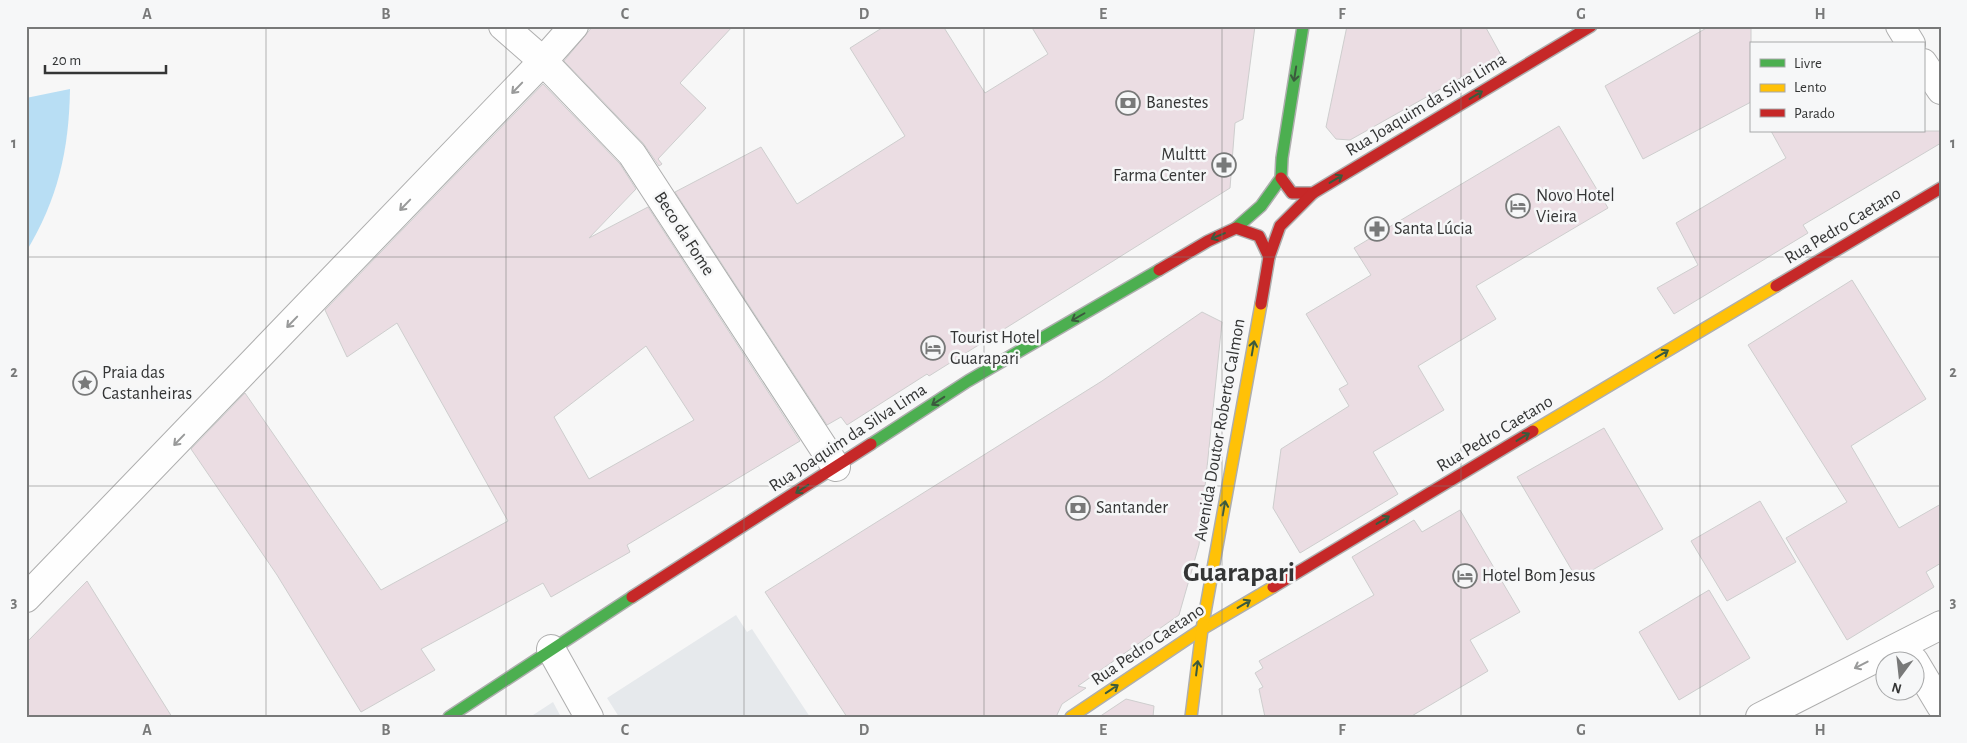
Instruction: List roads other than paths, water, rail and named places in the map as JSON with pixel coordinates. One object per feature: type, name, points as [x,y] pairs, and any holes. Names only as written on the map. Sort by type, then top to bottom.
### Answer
[{"type":"street","name":"Beco da Fome","points":[[503,26],[543,61],[632,154],[836,467]]},
{"type":"street","points":[[26,598],[543,61],[574,26]]},
{"type":"street","points":[[1303,26],[1282,158],[1281,178],[1292,193],[1312,193]]},
{"type":"street","name":"Rua Joaquim da Silva Lima","points":[[1312,193],[1591,26]]},
{"type":"street","points":[[1900,26],[1910,42]]},
{"type":"street","points":[[1924,64],[1941,90]]},
{"type":"street","name":"Rua Joaquim da Silva Lima","points":[[449,717],[551,649],[968,381],[1208,241],[1236,228],[1262,206],[1281,178]]},
{"type":"street","name":"Rua Pedro Caetano","points":[[1071,717],[1202,629],[1941,188]]},
{"type":"street","name":"Avenida Doutor Roberto Calmon","points":[[1191,717],[1202,629],[1269,256],[1280,226],[1312,193]]},
{"type":"street","points":[[1236,228],[1259,236],[1269,256]]},
{"type":"street","points":[[1916,650],[1941,625]]},
{"type":"street","points":[[551,649],[589,717]]},
{"type":"street","points":[[1760,717],[1874,670]]},
{"type":"street","points":[[1924,677],[1941,706]]},
{"type":"water","points":[[70,89],[67,133],[60,173],[46,213],[26,252],[26,98]]},
{"type":"place","name":"Banestes","points":[[1128,103]]},
{"type":"place","name":"Multtt Farma Center","points":[[1224,165]]},
{"type":"place","name":"Novo Hotel Vieira","points":[[1518,206]]},
{"type":"place","name":"Santa Lúcia","points":[[1377,229]]},
{"type":"place","name":"Tourist Hotel Guarapari","points":[[933,348]]},
{"type":"place","name":"Praia das Castanheiras","points":[[85,383]]},
{"type":"place","name":"Santander","points":[[1078,508]]},
{"type":"place","name":"Hotel Bom Jesus","points":[[1465,576]]},
{"type":"district","name":"Guarapari","points":[[1239,573]]}]
